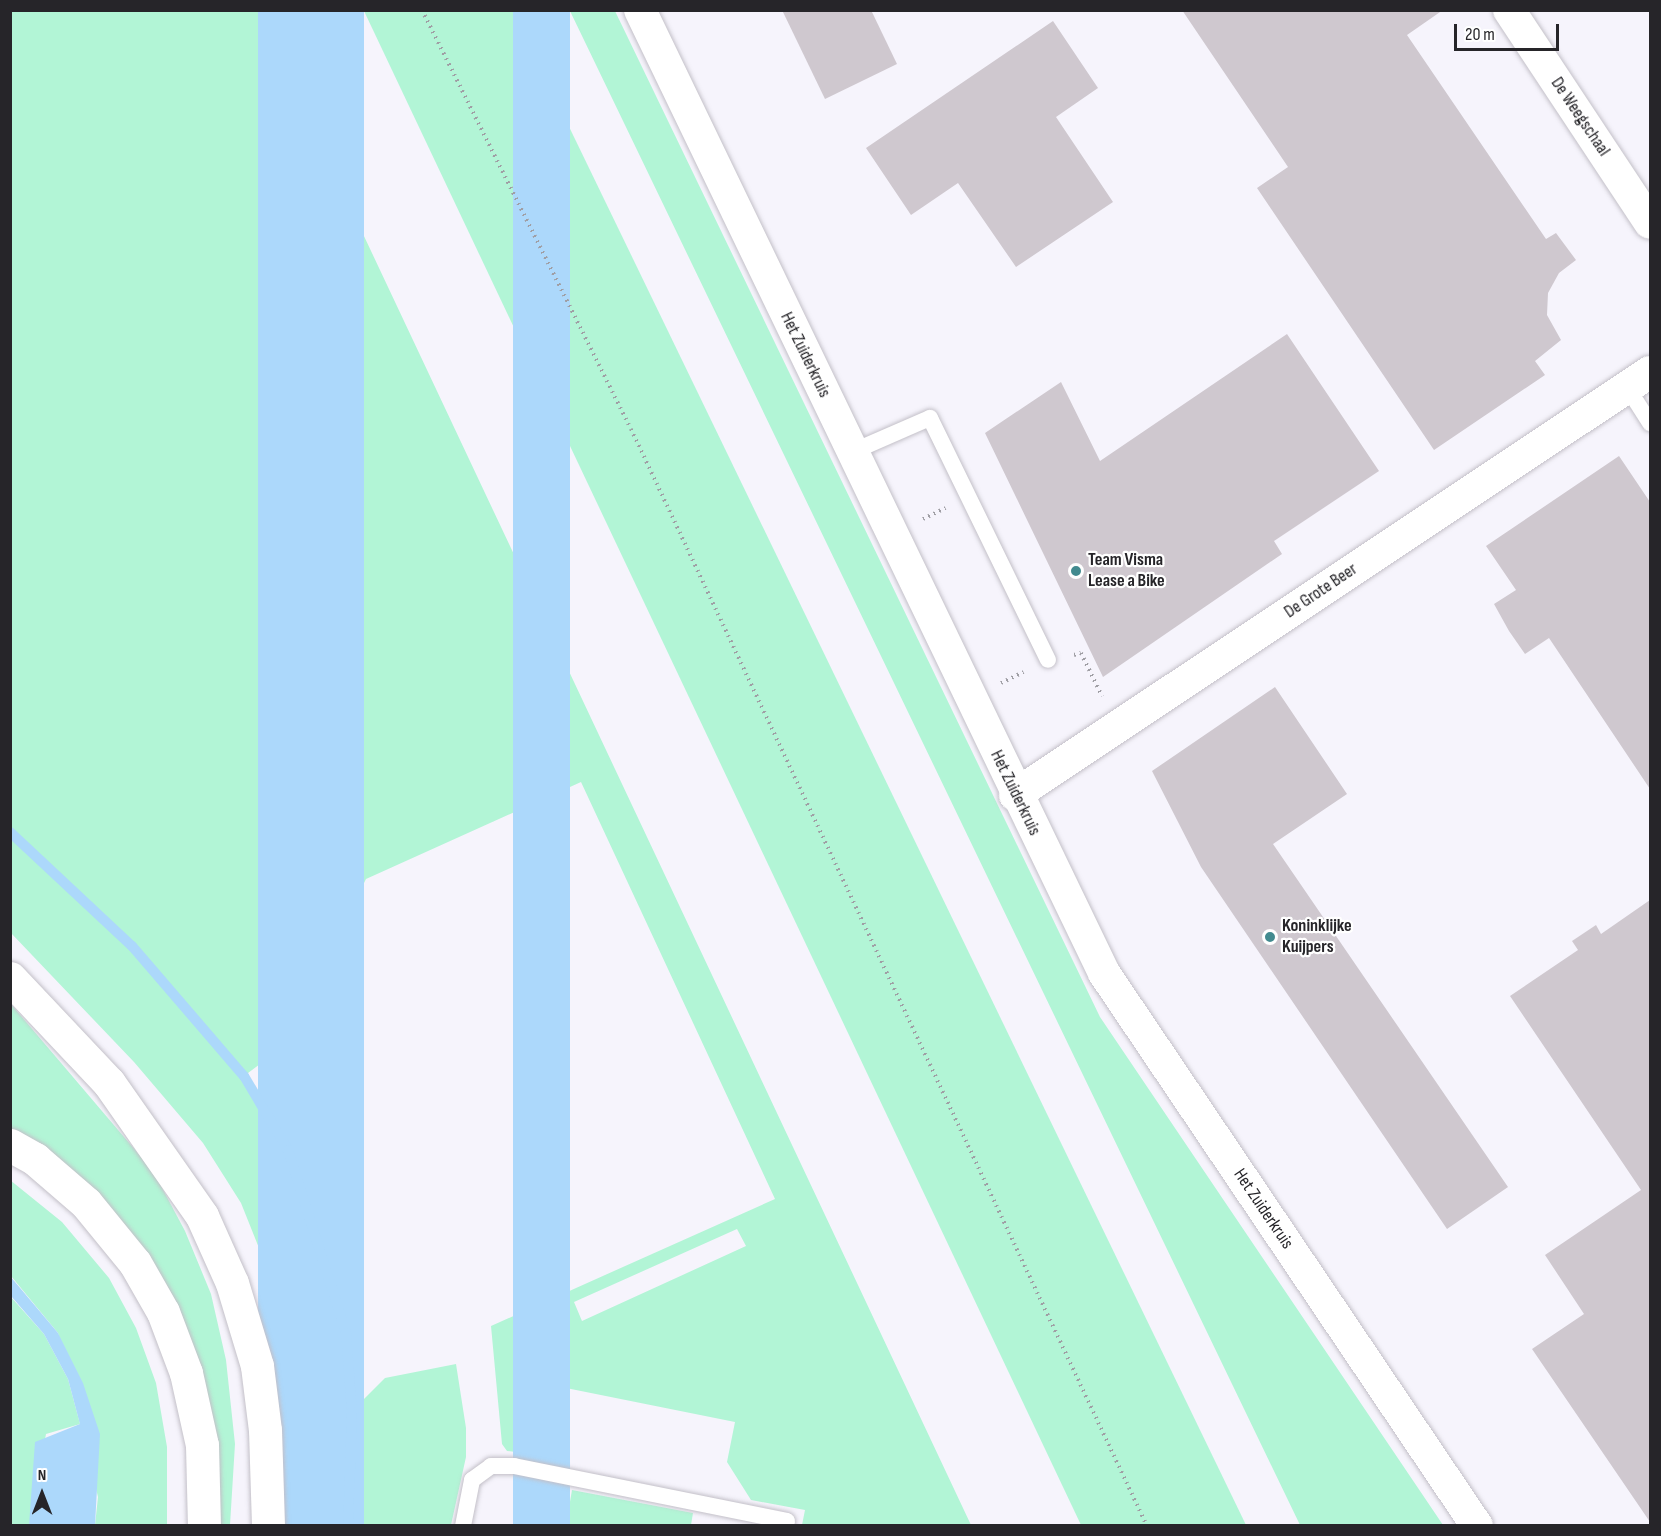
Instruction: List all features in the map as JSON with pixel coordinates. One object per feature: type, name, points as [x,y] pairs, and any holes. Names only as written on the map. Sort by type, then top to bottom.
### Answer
[{"type":"highway","points":[[10,978],[109,1083],[202,1216],[232,1282],[258,1366],[266,1430],[268,1526]]},
{"type":"highway","points":[[10,1144],[35,1159],[86,1203],[135,1263],[163,1312],[186,1373],[202,1445],[204,1526]]},
{"type":"street","name":"Het Zuiderkruis","points":[[640,10],[1015,795],[1104,973],[1477,1526]]},
{"type":"street","name":"De Weegschaal","points":[[1509,10],[1650,223]]},
{"type":"street","name":"De Grote Beer","points":[[1015,795],[1639,380]]},
{"type":"lane","name":"De Grote Beer","points":[[1639,380],[1650,423]]},
{"type":"lane","points":[[852,452],[930,418],[1048,660]]},
{"type":"lane","points":[[463,1526],[472,1480],[491,1466],[787,1521],[786,1526]]},
{"type":"path","points":[[423,10],[631,429],[1147,1526]]},
{"type":"path","points":[[890,534],[969,498]]},
{"type":"path","points":[[969,698],[1048,660],[1082,653],[1117,727]]},
{"type":"green space","points":[[10,11],[258,11],[971,1525],[802,1525],[805,1510],[751,1500],[727,1462],[735,1422],[566,1388],[557,1431],[524,1453],[507,1451],[502,1444],[491,1326],[775,1199],[581,782],[366,879],[284,1046],[244,1076],[288,1150],[313,1220],[346,1333],[352,1411],[385,1378],[456,1364],[466,1428],[466,1457],[451,1525],[308,1525],[311,1462],[297,1343],[241,1203],[203,1143],[134,1062],[11,933]],"holes":[[[737,1229],[746,1246],[582,1321],[574,1302]]]},
{"type":"green space","points":[[364,11],[513,11],[1246,1525],[1081,1525]]},
{"type":"green space","points":[[570,11],[615,11],[1100,1017],[1443,1525],[1300,1525]]},
{"type":"green space","points":[[10,1003],[153,1171],[185,1231],[211,1294],[226,1360],[235,1444],[230,1525],[215,1525],[201,1369],[11,1131]]},
{"type":"green space","points":[[10,1180],[62,1222],[109,1278],[136,1328],[156,1383],[167,1447],[167,1525],[95,1525],[98,1497],[58,1333],[11,1276]]},
{"type":"green space","points":[[10,1296],[44,1334],[68,1379],[80,1424],[46,1434],[29,1525],[11,1525]]},
{"type":"green space","points":[[572,1490],[693,1513],[691,1525],[566,1525]]},
{"type":"water","points":[[258,11],[364,11],[364,1526],[258,1526]]},
{"type":"water","points":[[513,11],[570,11],[570,1526],[513,1526]]},
{"type":"water","points":[[10,1276],[58,1333],[83,1383],[100,1434],[95,1525],[29,1525],[35,1442],[80,1424],[68,1379],[44,1334],[11,1296]]},
{"type":"building","points":[[782,10],[871,10],[897,64],[825,99]]},
{"type":"building","points":[[1182,10],[1443,10],[1407,35],[1546,239],[1556,233],[1576,260],[1559,273],[1548,293],[1547,315],[1561,340],[1535,361],[1545,375],[1434,450],[1257,188],[1288,167]]},
{"type":"building","points":[[1053,21],[1098,88],[1056,117],[1113,202],[1016,267],[958,183],[911,215],[866,148]]},
{"type":"building","points":[[1287,334],[1379,471],[1274,541],[1282,554],[1103,677],[985,433],[1061,382],[1100,461]]},
{"type":"building","points":[[1619,456],[1650,502],[1650,789],[1549,638],[1525,654],[1509,631],[1494,604],[1516,590],[1486,546]]},
{"type":"building","points":[[1275,687],[1347,794],[1273,844],[1508,1187],[1447,1229],[1201,867],[1152,771]]},
{"type":"building","points":[[1650,900],[1650,1522],[1532,1349],[1584,1314],[1545,1255],[1641,1190],[1510,996],[1578,950],[1572,941],[1596,925],[1601,934]]},
{"type":"waterway","points":[[10,832],[132,946],[244,1076],[288,1150],[346,1333],[352,1412],[348,1526]]},
{"type":"place","name":"Team Visma Lease a Bike","points":[[1076,571]]},
{"type":"place","name":"Koninklijke Kuijpers","points":[[1270,937]]}]
